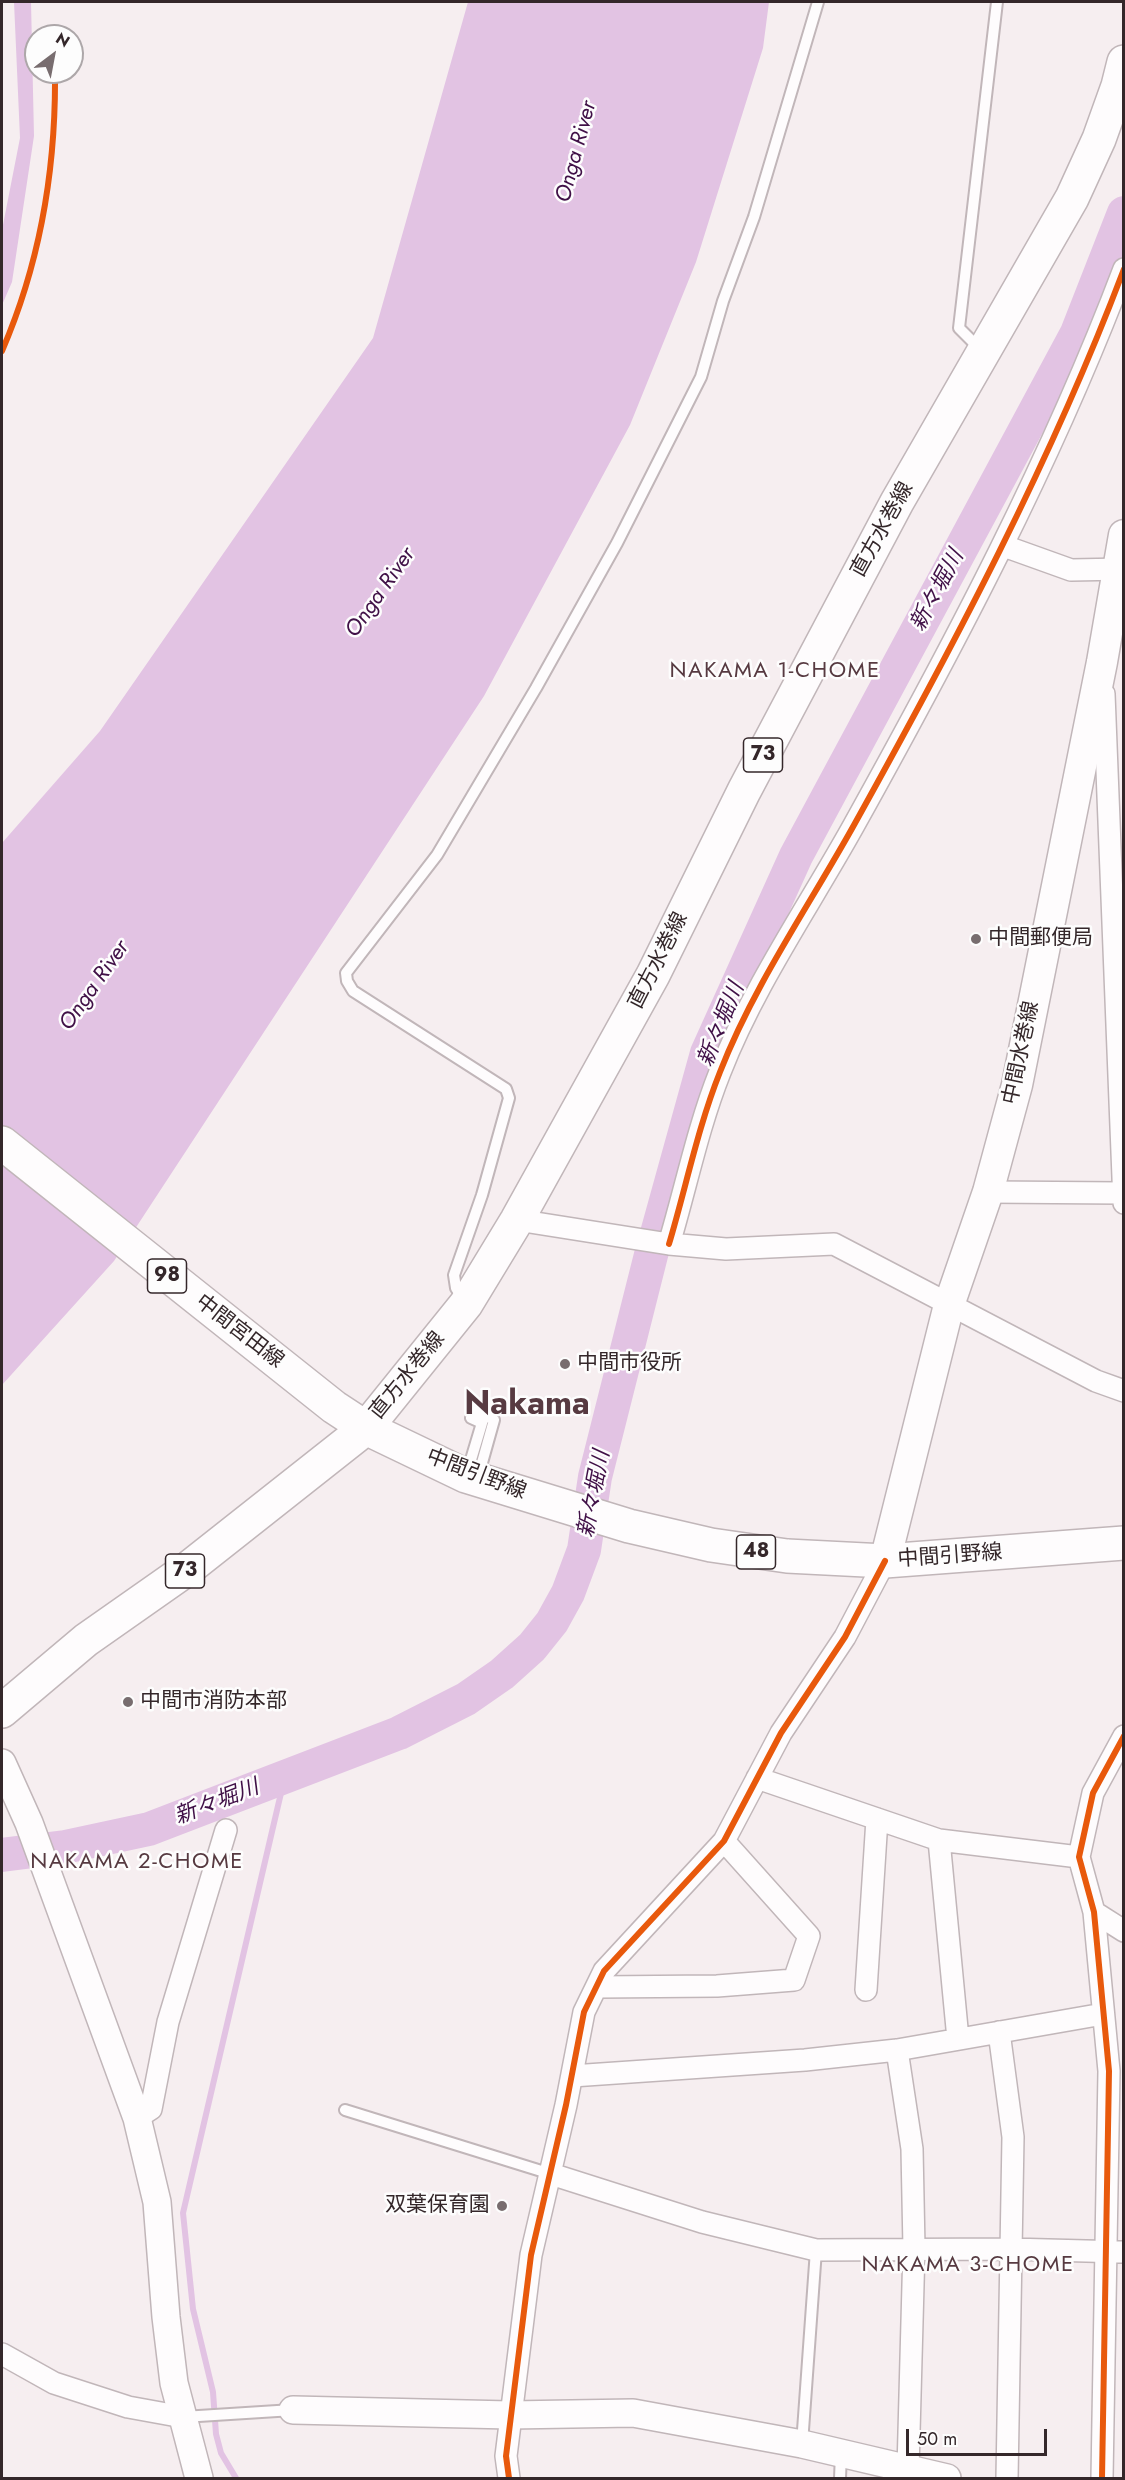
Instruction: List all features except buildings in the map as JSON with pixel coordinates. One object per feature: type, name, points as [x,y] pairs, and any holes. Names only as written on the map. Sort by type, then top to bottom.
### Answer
[{"type":"main road","name":"直方水巻線","points":[[2,1711],[86,1640],[190,1567],[366,1428],[466,1304],[517,1220],[653,975],[744,791],[886,523],[1081,178],[1099,140],[1124,62]]},
{"type":"main road","name":"中間水巻線","points":[[885,1561],[950,1305],[988,1192],[1017,1085],[1102,662],[1124,536]]},
{"type":"main road","name":"中間宮田線","points":[[2,1143],[334,1407],[366,1428]]},
{"type":"main road","name":"中間引野線","points":[[366,1428],[472,1478],[565,1507],[629,1526],[711,1545],[776,1555],[885,1561],[1124,1543]]},
{"type":"street","points":[[669,1244],[719,1074],[746,1013],[854,825],[1004,546],[1102,326],[1124,269]]},
{"type":"street","points":[[1004,546],[1071,570],[1120,569]]},
{"type":"street","points":[[988,1192],[1122,1198],[1109,772],[1102,662]]},
{"type":"street","points":[[517,1220],[669,1244],[726,1249],[834,1244],[1096,1381],[1124,1391]]},
{"type":"street","points":[[509,2478],[506,2456],[510,2415],[531,2255],[551,2174],[584,2012],[604,1971],[724,1841],[782,1733],[845,1637],[885,1561]]},
{"type":"street","points":[[1102,2478],[1115,2252],[1109,2071],[1094,1912],[1079,1857],[1093,1793],[1124,1736]]},
{"type":"street","points":[[2,1763],[29,1823],[136,2118],[157,2202],[165,2317],[174,2383],[199,2478]]},
{"type":"street","points":[[757,1778],[939,1840],[1079,1857]]},
{"type":"street","points":[[867,1990],[877,1820]]},
{"type":"street","points":[[136,2118],[151,2109],[168,2022],[226,1830]]},
{"type":"street","points":[[939,1840],[958,2039]]},
{"type":"street","points":[[598,1987],[717,1986],[794,1980],[809,1936],[724,1841]]},
{"type":"street","points":[[1094,1912],[1124,1931]]},
{"type":"street","points":[[572,2076],[805,2060],[897,2050],[1103,2014]]},
{"type":"street","points":[[999,2032],[1013,2137],[1007,2478]]},
{"type":"street","points":[[897,2050],[912,2149],[914,2248],[908,2469]]},
{"type":"street","points":[[551,2174],[702,2223],[816,2250],[914,2248],[1115,2252]]},
{"type":"street","points":[[2,2354],[54,2383],[128,2407],[183,2417]]},
{"type":"street","points":[[293,2410],[510,2415],[633,2413],[802,2444],[841,2466],[908,2469],[947,2478]]},
{"type":"lane","points":[[466,1304],[456,1288],[454,1275],[482,1195],[507,1107],[509,1098],[506,1089],[353,991],[347,981],[346,973],[437,855],[536,688],[611,553],[701,377],[723,301],[754,217],[818,2]]},
{"type":"lane","points":[[984,353],[959,328],[997,2]]},
{"type":"lane","points":[[474,1411],[494,1420],[472,1478],[482,1423],[471,1418],[474,1411]]},
{"type":"lane","points":[[345,2110],[551,2174]]},
{"type":"lane","points":[[802,2444],[816,2250]]},
{"type":"lane","points":[[183,2417],[293,2410]]},
{"type":"water","points":[[14,2],[31,2],[31,24],[24,24],[24,84],[33,84],[34,136],[12,282],[2,305],[2,230],[20,138]]},
{"type":"water","name":"Onga River","points":[[468,2],[769,2],[763,48],[696,262],[630,425],[484,696],[114,1261],[2,1385],[2,843],[100,731],[373,338]]},
{"type":"waterway","name":"新々堀川","points":[[2,1855],[65,1847],[149,1829],[399,1733],[466,1699],[502,1674],[532,1647],[552,1622],[568,1593],[584,1550],[595,1477],[651,1255],[707,1053],[796,856],[1077,333],[1124,213]]},
{"type":"waterway","points":[[236,2478],[221,2453],[216,2434],[213,2392],[193,2309],[183,2213],[281,1793],[280,1780]]},
{"type":"cycle path","points":[[2,351],[27,283],[43,214],[53,144],[55,84]]},
{"type":"cycle path","points":[[669,1244],[705,1114],[734,1040],[765,977],[837,855],[891,757],[999,552],[1065,412],[1124,269]]},
{"type":"cycle path","points":[[509,2478],[506,2456],[531,2255],[566,2105],[584,2012],[604,1971],[724,1841],[781,1733],[845,1637],[885,1561]]},
{"type":"cycle path","points":[[1102,2478],[1109,2071],[1094,1912],[1079,1857],[1093,1793],[1124,1736]]},
{"type":"place","name":"中間郵便局","points":[[976,939]]},
{"type":"place","name":"中間市役所","points":[[565,1364]]},
{"type":"place","name":"中間市消防本部","points":[[128,1702]]},
{"type":"place","name":"双葉保育園","points":[[502,2206]]},
{"type":"district","name":"NAKAMA 1-CHOME","points":[[775,672]]},
{"type":"district","name":"Nakama","points":[[527,1406]]},
{"type":"district","name":"NAKAMA 2-CHOME","points":[[137,1863]]},
{"type":"district","name":"NAKAMA 3-CHOME","points":[[968,2266]]}]
